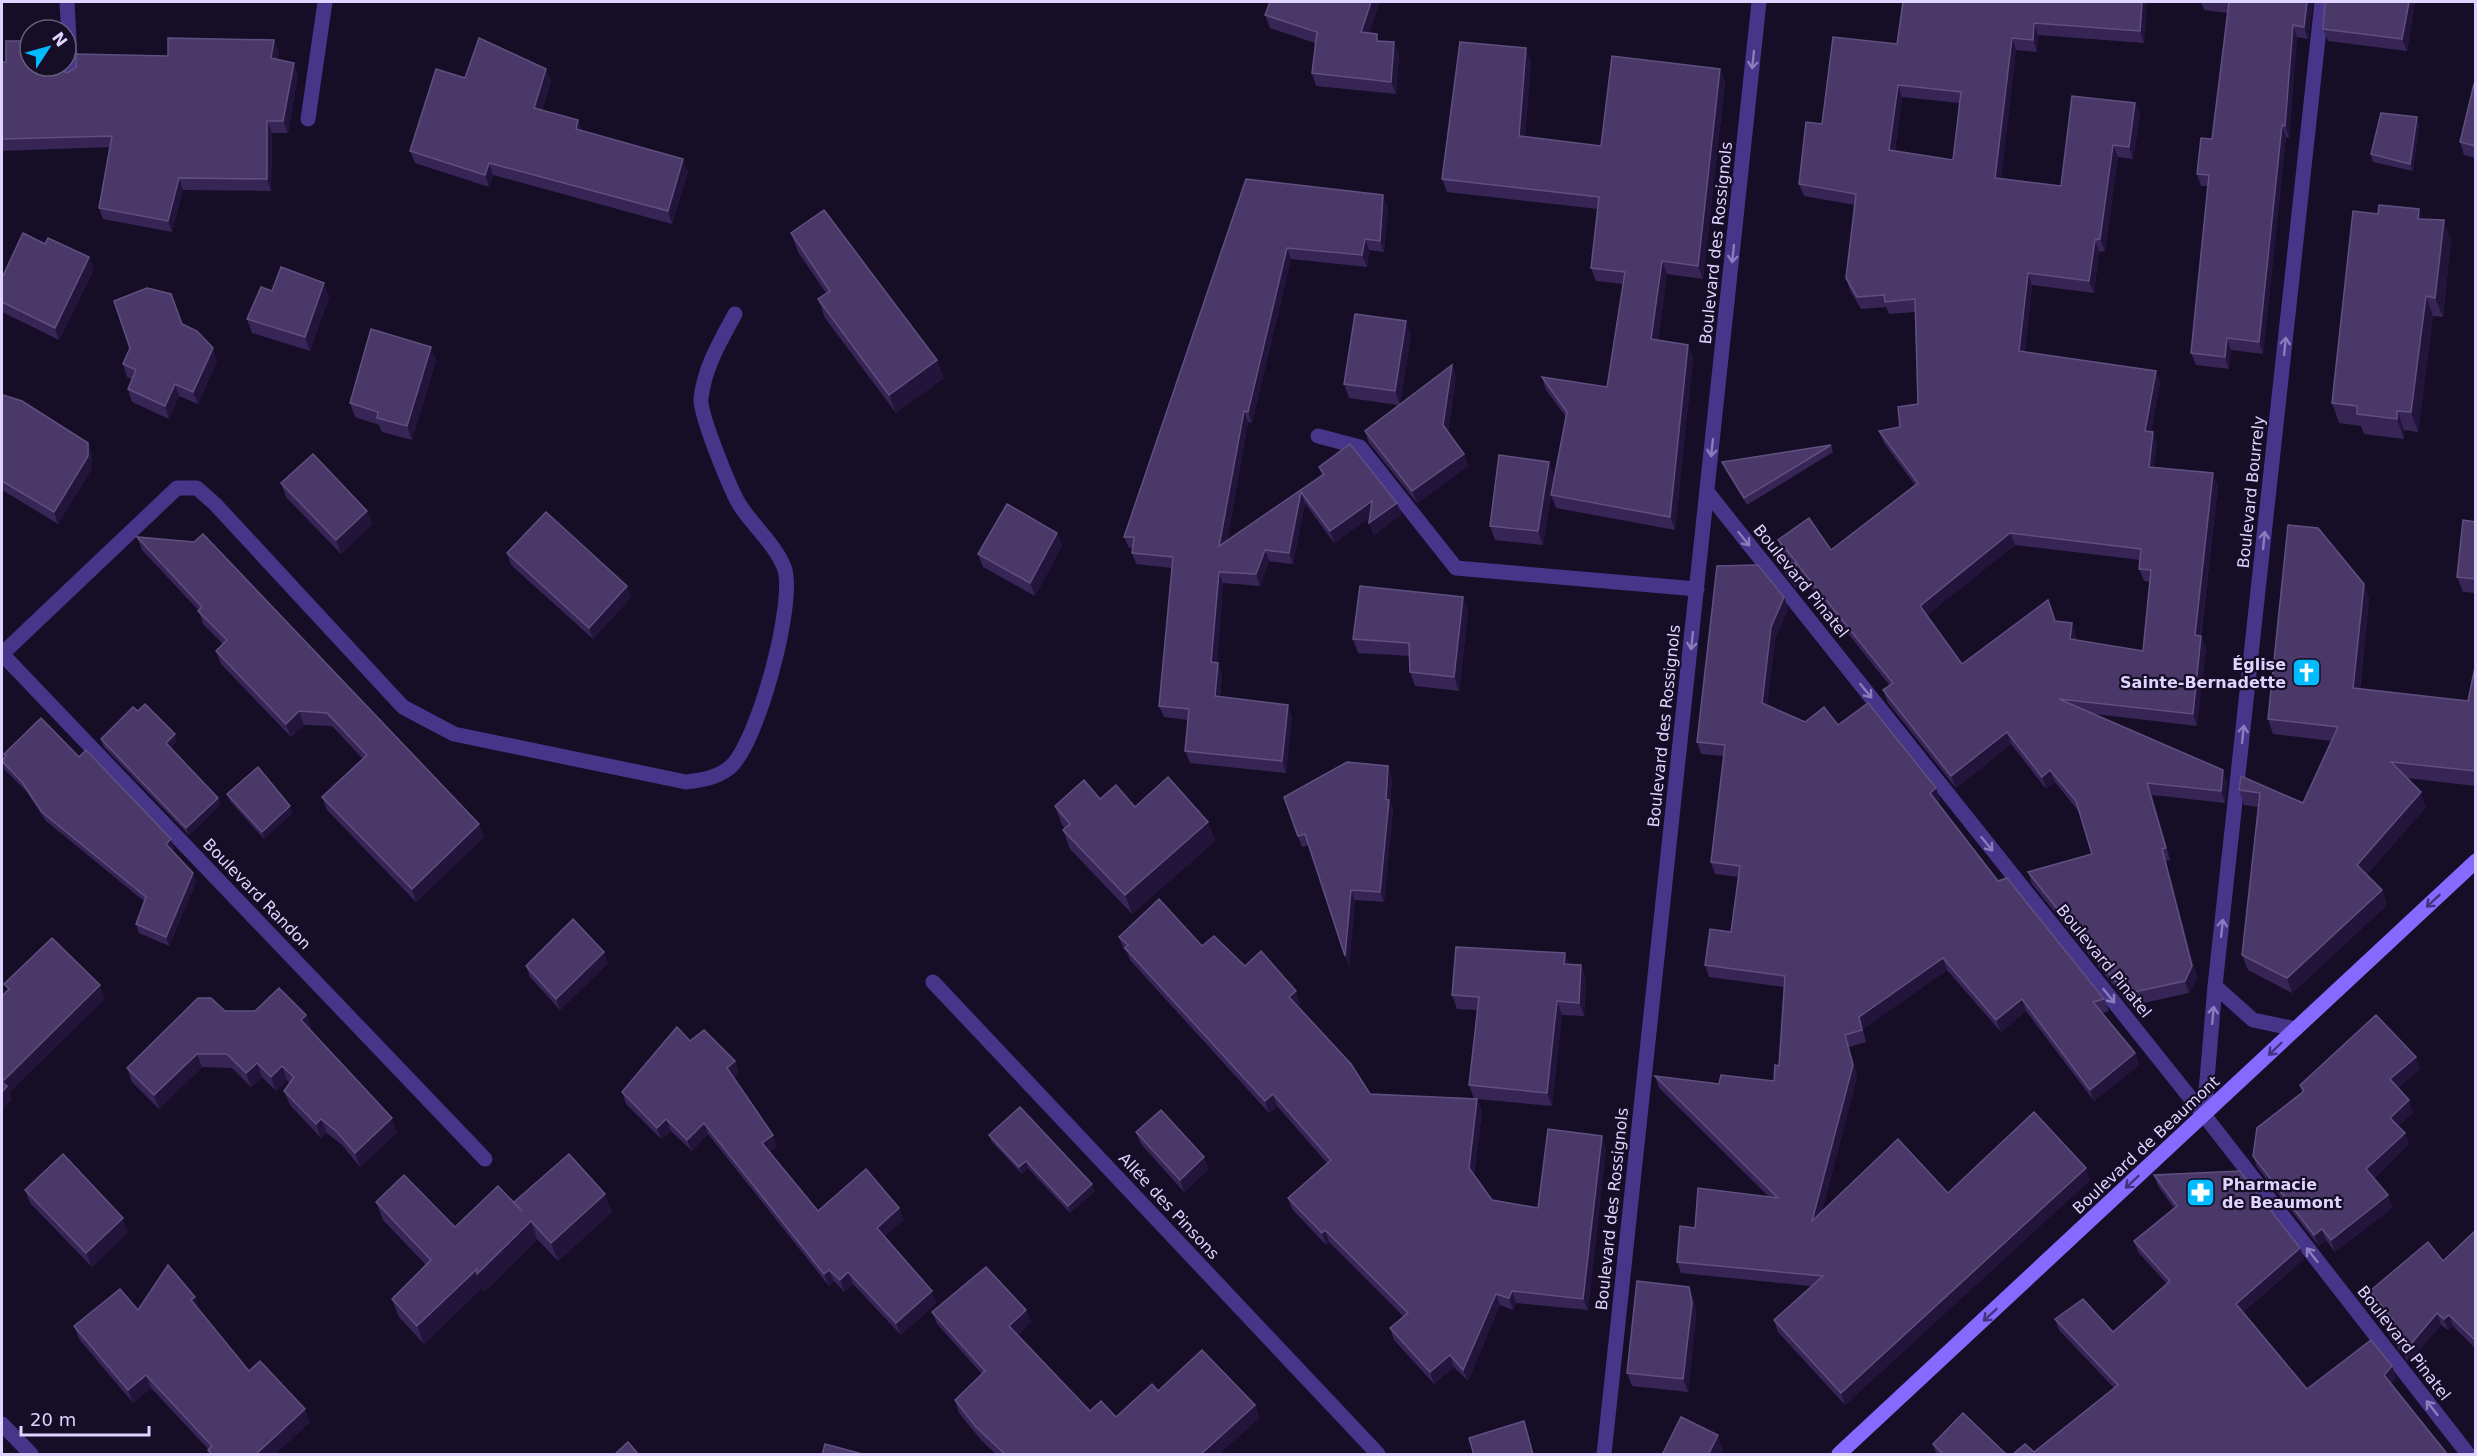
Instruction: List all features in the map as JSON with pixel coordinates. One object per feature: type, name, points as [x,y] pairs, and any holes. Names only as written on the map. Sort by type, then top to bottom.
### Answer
[{"type":"street","points":[[67,2],[68,18]]},
{"type":"street","points":[[308,119],[325,2]]},
{"type":"street","name":"Boulevard des Rossignols","points":[[1604,1455],[1759,2]]},
{"type":"street","name":"Boulevard Bourrely","points":[[2204,1115],[2215,986],[2322,2]]},
{"type":"street","points":[[2,654],[177,488],[197,488],[215,504],[403,707],[454,735],[686,782],[709,779],[729,768],[745,749],[764,703],[789,592],[784,567],[739,504],[718,456],[700,401],[709,361],[735,314]]},
{"type":"street","points":[[1318,436],[1360,447],[1456,568],[1697,589]]},
{"type":"street","name":"Boulevard Pinatel","points":[[1708,493],[2204,1115],[2469,1455]]},
{"type":"street","name":"Boulevard Randon","points":[[2,654],[485,1159]]},
{"type":"street","name":"Boulevard de Beaumont","points":[[1839,1455],[2475,861]]},
{"type":"street","name":"Allée des Pinsons","points":[[933,981],[1378,1455]]},
{"type":"street","points":[[2215,986],[2253,1020],[2296,1029]]},
{"type":"street","points":[[2,1424],[32,1455]]},
{"type":"building","points":[[1270,2],[1371,2],[1361,32],[1377,34],[1377,41],[1394,42],[1391,82],[1312,73],[1317,32],[1265,15]]},
{"type":"building","points":[[1903,2],[2142,2],[2140,31],[2034,23],[2033,40],[2012,38],[1995,178],[2061,186],[2072,96],[2135,103],[2129,147],[2113,145],[2100,239],[2095,240],[2089,281],[2028,273],[2019,351],[2156,371],[2145,431],[2153,432],[2149,467],[2213,473],[2195,635],[2201,636],[2193,714],[2059,699],[2223,770],[2221,791],[2147,783],[2166,848],[2162,849],[2192,966],[2185,981],[2125,994],[2028,872],[2092,854],[2076,801],[2050,770],[2042,777],[2007,732],[1951,776],[1883,690],[1893,683],[1797,564],[1792,576],[1782,564],[1797,563],[1778,540],[1809,518],[1831,550],[1918,483],[1879,431],[1900,427],[1898,407],[1918,404],[1915,299],[1885,302],[1884,295],[1857,297],[1846,278],[1856,194],[1799,184],[1806,122],[1822,124],[1833,37],[1897,44]],"holes":[[[1898,85],[1961,92],[1953,160],[1889,150]],[[2010,533],[2141,549],[2139,569],[2151,570],[2143,651],[2070,639],[2072,623],[2055,621],[2048,600],[1962,664],[1920,606]]]},
{"type":"building","points":[[2229,2],[2307,2],[2304,27],[2293,25],[2285,126],[2282,125],[2259,342],[2227,338],[2225,357],[2191,353],[2209,175],[2197,174],[2201,138],[2212,139]]},
{"type":"building","points":[[2325,2],[2409,2],[2402,39],[2323,29]]},
{"type":"building","points":[[168,38],[274,40],[271,58],[294,63],[283,121],[267,121],[267,179],[179,178],[168,221],[99,208],[112,136],[2,139],[2,62],[6,62],[6,41],[18,41],[18,78],[78,78],[78,54],[168,56]]},
{"type":"building","points":[[479,38],[546,69],[534,108],[578,120],[576,129],[683,159],[668,211],[489,163],[485,175],[410,151],[436,69],[465,78]]},
{"type":"building","points":[[1460,42],[1526,48],[1519,136],[1601,146],[1612,56],[1720,69],[1698,266],[1662,261],[1651,339],[1688,345],[1670,517],[1551,495],[1567,412],[1542,377],[1607,387],[1625,272],[1591,268],[1599,197],[1442,179]]},
{"type":"building","points":[[2475,84],[2475,146],[2460,142]]},
{"type":"building","points":[[2381,113],[2417,117],[2410,164],[2371,154]]},
{"type":"building","points":[[1246,179],[1383,195],[1380,241],[1365,239],[1362,255],[1287,248],[1248,412],[1244,411],[1219,546],[1324,474],[1319,467],[1350,444],[1397,503],[1369,523],[1372,501],[1330,531],[1301,492],[1289,553],[1265,550],[1256,574],[1219,572],[1211,662],[1218,663],[1215,696],[1288,705],[1282,761],[1185,751],[1189,709],[1159,706],[1173,557],[1132,553],[1134,537],[1124,537]]},
{"type":"building","points":[[2379,205],[2419,209],[2418,219],[2444,220],[2435,298],[2426,296],[2411,412],[2397,411],[2397,419],[2357,414],[2357,406],[2332,403],[2353,211],[2378,214]]},
{"type":"building","points":[[824,210],[937,360],[889,395],[818,299],[830,291],[791,233]]},
{"type":"building","points":[[23,233],[45,244],[48,238],[89,257],[55,328],[2,302],[2,278]]},
{"type":"building","points":[[281,267],[324,283],[305,337],[247,319],[261,287],[272,291]]},
{"type":"building","points":[[147,288],[171,294],[182,324],[197,331],[213,348],[193,392],[175,384],[165,406],[128,389],[136,370],[123,364],[130,348],[114,301]]},
{"type":"building","points":[[1355,314],[1406,321],[1395,391],[1344,384]]},
{"type":"building","points":[[371,329],[431,347],[407,426],[377,418],[378,412],[350,403]]},
{"type":"building","points":[[1452,365],[1443,425],[1464,454],[1412,491],[1365,431]]},
{"type":"building","points":[[3,395],[22,401],[88,443],[88,456],[54,512],[2,481]]},
{"type":"building","points":[[1831,445],[1744,498],[1722,462]]},
{"type":"building","points":[[313,454],[367,511],[336,540],[281,483]]},
{"type":"building","points":[[1499,455],[1549,462],[1538,531],[1490,526]]},
{"type":"building","points":[[1007,504],[1057,533],[1030,583],[978,554]]},
{"type":"building","points":[[546,512],[627,586],[589,628],[507,553]]},
{"type":"building","points":[[2463,520],[2475,522],[2475,579],[2457,577]]},
{"type":"building","points":[[2288,525],[2318,528],[2364,584],[2353,688],[2468,701],[2475,667],[2475,771],[2391,762],[2421,792],[2357,865],[2382,890],[2287,978],[2242,955],[2260,793],[2239,790],[2241,776],[2303,803],[2338,727],[2268,719]]},
{"type":"building","points":[[203,534],[479,824],[412,889],[322,797],[367,755],[327,713],[299,711],[286,724],[216,651],[227,640],[198,611],[202,607],[137,537],[194,542]]},
{"type":"building","points":[[1758,565],[1784,597],[1771,627],[1762,703],[1805,722],[1824,707],[1838,725],[1868,703],[1936,788],[1930,793],[1998,881],[2007,878],[2104,999],[2093,1002],[2135,1053],[2090,1090],[2022,999],[1996,1020],[1943,958],[1859,1017],[1862,1030],[1845,1035],[1853,1065],[1812,1221],[1898,1139],[1948,1193],[2034,1112],[2086,1168],[1841,1393],[1774,1320],[1823,1276],[1677,1262],[1680,1226],[1695,1228],[1698,1188],[1778,1198],[1655,1076],[1719,1084],[1721,1075],[1774,1081],[1775,1065],[1779,1066],[1785,976],[1705,965],[1710,929],[1731,932],[1740,866],[1711,862],[1725,745],[1697,742],[1717,566]]},
{"type":"building","points":[[1360,586],[1463,597],[1454,677],[1410,672],[1409,643],[1353,639]]},
{"type":"building","points":[[145,704],[175,734],[166,743],[218,798],[186,828],[101,739],[133,707],[138,711]]},
{"type":"building","points":[[41,718],[79,757],[86,750],[171,839],[166,844],[193,873],[166,937],[136,924],[146,897],[42,812],[22,782],[2,761],[6,755],[4,754]]},
{"type":"building","points":[[1347,762],[1388,766],[1386,799],[1389,800],[1380,892],[1351,890],[1345,956],[1305,834],[1298,836],[1284,797]]},
{"type":"building","points":[[258,767],[290,806],[262,832],[227,794]]},
{"type":"building","points":[[1168,777],[1208,822],[1125,895],[1063,830],[1070,824],[1055,806],[1084,780],[1100,799],[1116,785],[1135,807]]},
{"type":"building","points":[[1159,899],[1202,946],[1214,936],[1245,966],[1261,951],[1296,991],[1289,997],[1351,1064],[1370,1094],[1477,1099],[1469,1168],[1492,1200],[1538,1208],[1548,1129],[1602,1136],[1583,1299],[1512,1291],[1509,1298],[1496,1294],[1463,1370],[1450,1355],[1430,1372],[1390,1328],[1408,1313],[1325,1230],[1322,1233],[1288,1198],[1331,1160],[1273,1094],[1265,1101],[1125,948],[1128,945],[1119,937]]},
{"type":"building","points":[[573,919],[604,952],[556,999],[526,966]]},
{"type":"building","points":[[52,938],[100,985],[2,1082],[2,996],[9,989],[4,984]]},
{"type":"building","points":[[1456,947],[1565,953],[1564,964],[1581,965],[1579,1003],[1557,1001],[1547,1093],[1469,1085],[1479,997],[1452,995]]},
{"type":"building","points":[[279,988],[306,1015],[301,1020],[392,1118],[355,1153],[337,1132],[321,1119],[316,1124],[284,1091],[294,1077],[282,1066],[271,1077],[257,1063],[246,1073],[227,1054],[197,1054],[154,1095],[127,1068],[198,998],[211,998],[225,1011],[255,1011]]},
{"type":"building","points":[[2376,1015],[2416,1057],[2390,1079],[2409,1100],[2390,1118],[2405,1133],[2366,1169],[2388,1195],[2331,1240],[2322,1229],[2314,1235],[2253,1156],[2257,1128],[2304,1091],[2300,1085]]},
{"type":"building","points":[[677,1027],[690,1041],[704,1030],[735,1061],[727,1068],[773,1135],[762,1143],[818,1211],[866,1169],[899,1208],[877,1228],[932,1291],[896,1323],[848,1272],[840,1280],[829,1270],[824,1274],[704,1123],[687,1140],[666,1119],[657,1128],[622,1092]]},
{"type":"building","points":[[2,1082],[7,1086],[2,1092]]},
{"type":"building","points":[[1020,1107],[1092,1184],[1068,1206],[1026,1161],[1019,1167],[989,1135]]},
{"type":"building","points":[[1161,1110],[1204,1157],[1180,1180],[1136,1132]]},
{"type":"building","points":[[63,1154],[123,1218],[86,1253],[25,1190]]},
{"type":"building","points":[[569,1154],[605,1194],[551,1243],[531,1221],[477,1274],[477,1269],[417,1326],[392,1299],[431,1260],[376,1202],[404,1175],[455,1227],[498,1186],[522,1211],[514,1202]]},
{"type":"building","points":[[2240,1171],[2300,1248],[2236,1304],[2307,1389],[2371,1340],[2392,1366],[2384,1375],[2448,1455],[2012,1455],[2025,1444],[2034,1452],[2118,1385],[2055,1319],[2083,1299],[2113,1332],[2170,1281],[2134,1241],[2177,1206],[2154,1175]]},
{"type":"building","points":[[2475,1231],[2475,1340],[2449,1315],[2444,1319],[2437,1313],[2405,1351],[2386,1327],[2394,1321],[2370,1291],[2428,1242],[2443,1261]]},
{"type":"building","points":[[168,1265],[195,1297],[191,1300],[249,1371],[260,1361],[305,1409],[255,1455],[212,1455],[208,1450],[212,1446],[146,1375],[128,1390],[74,1326],[120,1289],[138,1310]]},
{"type":"building","points":[[986,1267],[1026,1310],[1009,1326],[1090,1411],[1101,1401],[1116,1417],[1152,1384],[1158,1391],[1202,1350],[1255,1405],[1200,1455],[1006,1455],[976,1427],[955,1400],[985,1371],[932,1312]]},
{"type":"building","points":[[1637,1281],[1689,1287],[1692,1303],[1683,1379],[1627,1373]]},
{"type":"building","points":[[1963,1413],[2007,1455],[1944,1455],[1933,1444]]},
{"type":"building","points":[[1681,1417],[1718,1435],[1708,1455],[1662,1455]]},
{"type":"building","points":[[1524,1421],[1533,1455],[1474,1455],[1469,1438]]},
{"type":"building","points":[[628,1442],[639,1455],[614,1455]]},
{"type":"building","points":[[825,1444],[866,1455],[822,1455]]},
{"type":"place","name":"Église Sainte-Bernadette","points":[[2307,673]]},
{"type":"place","name":"Pharmacie de Beaumont","points":[[2201,1193]]}]
